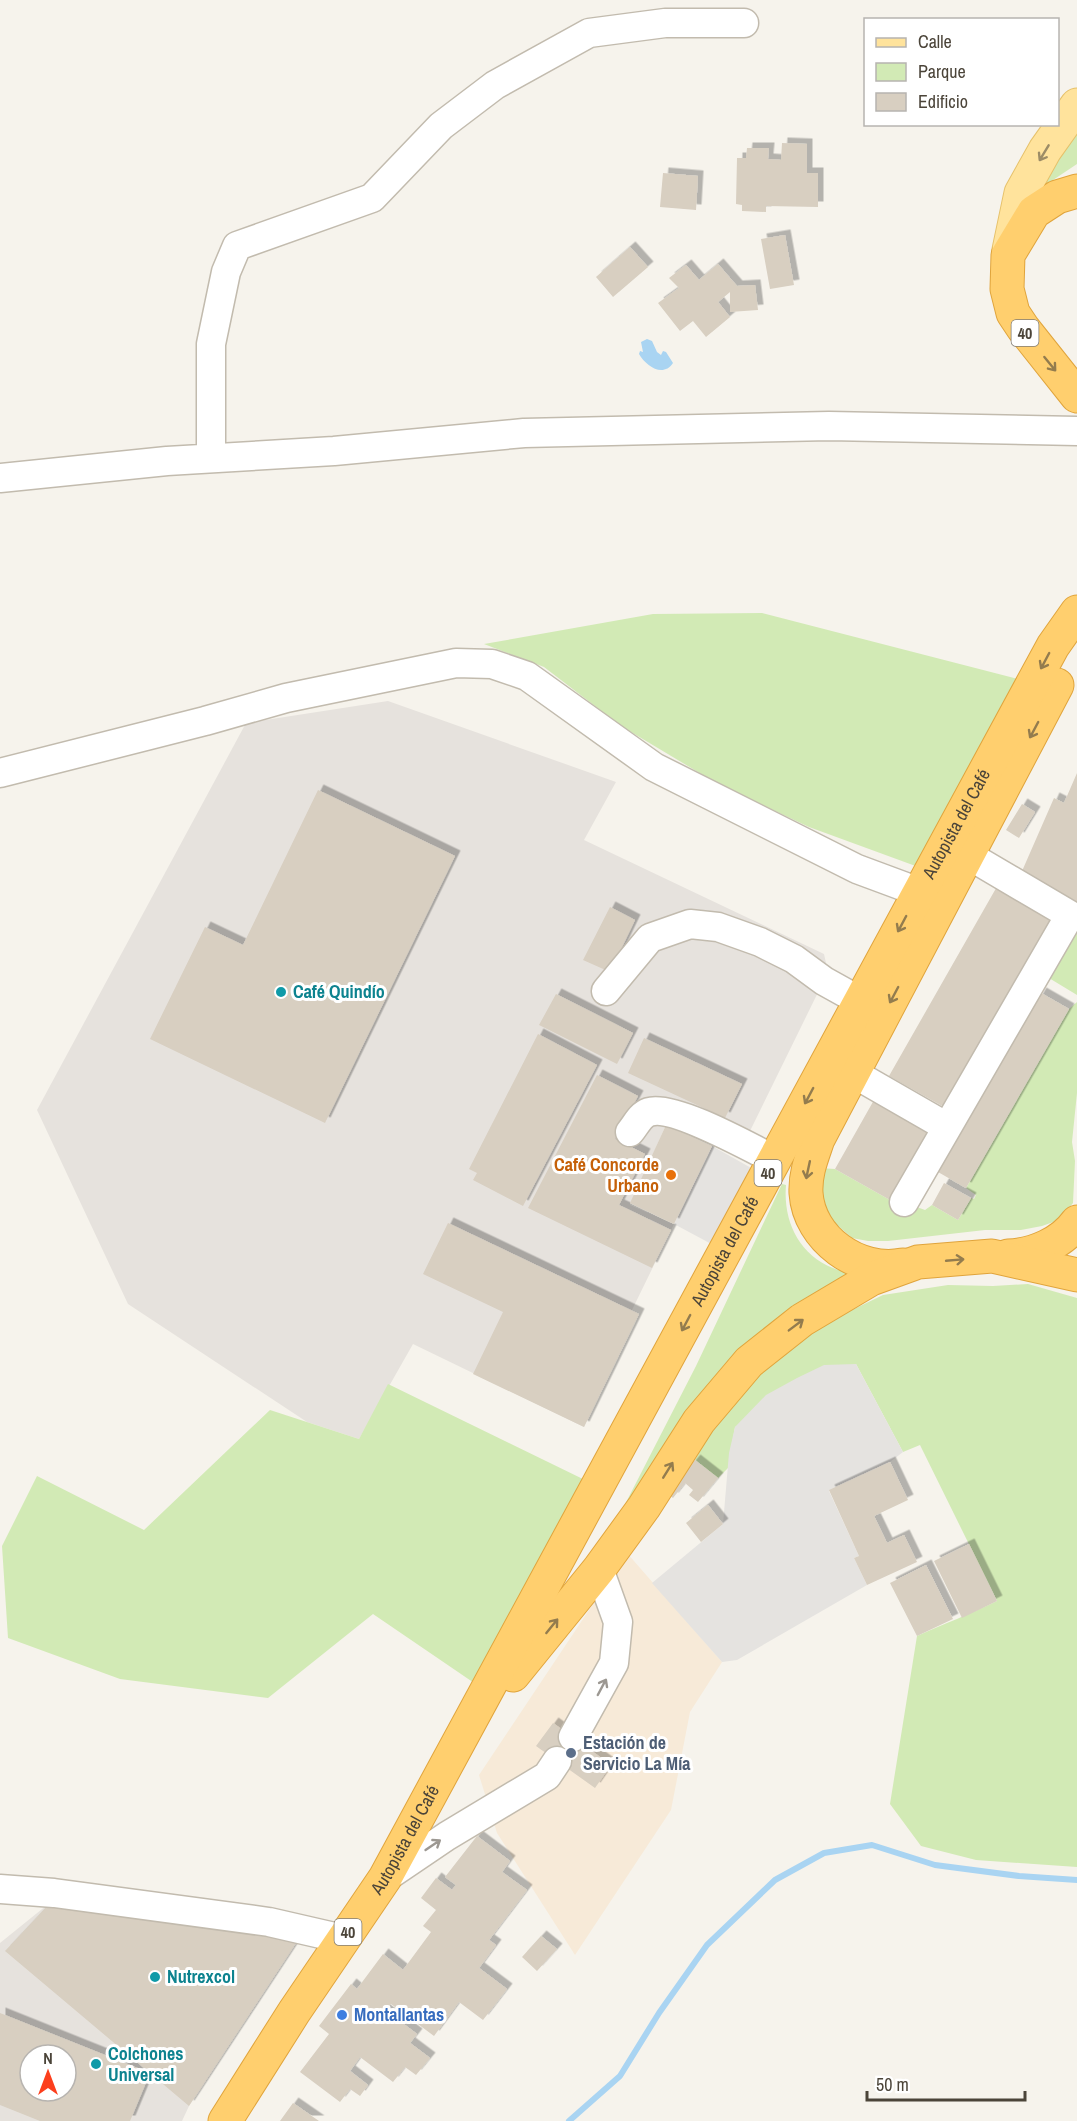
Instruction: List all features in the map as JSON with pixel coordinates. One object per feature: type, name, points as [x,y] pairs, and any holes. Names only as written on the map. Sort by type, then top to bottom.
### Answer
[{"type":"highway","name":"40","points":[[1077,191],[1057,197],[1034,212],[1008,255],[1007,289],[1014,313],[1035,346],[1077,396]]},
{"type":"highway","name":"Autopista del Café","points":[[225,2121],[385,1878],[1053,646],[1077,612]]},
{"type":"highway","points":[[918,1262],[892,1267],[871,1265],[846,1255],[833,1245],[820,1230],[811,1214],[806,1195],[806,1171],[818,1139],[1072,658],[1077,640]]},
{"type":"highway","points":[[992,1256],[1021,1255],[1049,1246],[1072,1229],[1077,1222]]},
{"type":"highway","name":"Autopista del Café","points":[[462,1737],[599,1569],[644,1507],[699,1421],[749,1362],[802,1320],[871,1279],[918,1262],[992,1256],[1077,1275]]},
{"type":"main road","points":[[1008,255],[1021,193],[1045,150],[1077,105]]},
{"type":"street","points":[[210,458],[210,344],[226,272],[237,246],[372,198],[441,126],[459,112],[495,85],[589,33],[665,22],[744,23]]},
{"type":"street","points":[[0,478],[210,458],[334,451],[547,433],[829,426],[1077,431]]},
{"type":"street","points":[[0,773],[286,698],[456,663],[492,664],[527,676],[654,767],[857,869],[919,892]]},
{"type":"street","points":[[904,1202],[1070,915],[968,855]]},
{"type":"street","points":[[606,991],[650,938],[690,924],[718,927],[760,942],[794,959],[824,981],[861,1001]]},
{"type":"street","points":[[853,1073],[947,1127]]},
{"type":"street","points":[[630,1132],[642,1116],[658,1111],[681,1116],[775,1160]]},
{"type":"street","points":[[573,1737],[614,1663],[618,1622],[599,1569]]},
{"type":"street","points":[[385,1878],[447,1836],[547,1776],[557,1761]]},
{"type":"street","points":[[0,1889],[54,1893],[269,1922],[343,1939]]},
{"type":"shaded area","points":[[388,701],[616,782],[584,840],[824,954],[828,972],[750,1131],[725,1118],[712,1146],[666,1125],[630,1205],[674,1224],[632,1310],[639,1314],[584,1427],[413,1344],[359,1439],[307,1422],[128,1304],[37,1110],[246,723]]},
{"type":"shaded area","points":[[712,1146],[753,1169],[717,1247],[674,1224]]},
{"type":"shaded area","points":[[856,1364],[903,1452],[890,1462],[829,1491],[859,1556],[854,1558],[867,1585],[737,1660],[722,1662],[652,1583],[723,1524],[729,1453],[735,1427],[766,1395],[797,1378],[824,1365]]},
{"type":"shaded area","points":[[627,1553],[722,1662],[690,1712],[671,1810],[575,1955],[497,1833],[479,1775]]},
{"type":"shaded area","name":"Nutrexcol","points":[[52,1901],[298,1940],[189,2106],[182,2121],[0,2121],[0,1943]]},
{"type":"green space","points":[[1077,128],[1077,164],[1050,182],[1037,199],[1040,183]]},
{"type":"green space","points":[[762,613],[1018,679],[921,868],[809,827],[718,784],[621,726],[544,667],[484,644],[653,614]]},
{"type":"green space","points":[[1077,920],[1077,995],[1044,975]]},
{"type":"green space","points":[[1077,1002],[1077,1093],[1072,1142],[1075,1161],[1073,1203],[1059,1220],[1021,1230],[985,1230],[888,1241],[852,1238],[836,1224],[826,1211],[819,1168],[835,1169],[890,1200],[889,1204],[910,1212],[914,1206],[925,1210],[932,1205],[958,1220],[971,1198],[974,1199],[976,1195],[966,1188],[1069,1009]]},
{"type":"green space","points":[[782,1184],[786,1185],[790,1223],[802,1245],[810,1254],[833,1268],[856,1272],[799,1304],[756,1335],[724,1365],[697,1399],[619,1516],[696,1366]]},
{"type":"green space","points":[[1028,1284],[1077,1298],[1077,1867],[976,1860],[921,1846],[890,1804],[917,1636],[997,1601],[920,1445],[903,1452],[856,1364],[735,1427],[728,1468],[718,1478],[695,1460],[719,1416],[759,1372],[825,1323],[883,1295],[948,1285]]},
{"type":"green space","points":[[388,1384],[587,1481],[480,1687],[373,1614],[268,1698],[120,1679],[8,1638],[2,1546],[37,1476],[144,1530],[270,1410],[359,1439]]},
{"type":"water","points":[[647,339],[652,341],[661,355],[663,351],[666,352],[673,363],[669,367],[664,370],[655,369],[642,358],[639,354],[640,351],[643,352],[641,342]]},
{"type":"building","points":[[782,143],[807,144],[807,173],[818,173],[818,207],[766,206],[766,212],[742,211],[742,205],[736,204],[737,158],[746,158],[747,148],[769,148],[768,159],[781,160]]},
{"type":"building","points":[[663,173],[698,176],[696,210],[660,207]]},
{"type":"building","points":[[785,235],[794,285],[770,289],[761,239]]},
{"type":"building","points":[[630,247],[648,267],[613,297],[596,277]]},
{"type":"building","points":[[718,264],[737,286],[755,285],[758,310],[730,312],[730,292],[718,302],[730,317],[706,337],[693,321],[680,331],[658,303],[679,288],[669,278],[686,265],[699,280]]},
{"type":"building","points":[[1077,773],[1077,903],[1019,878],[1054,798],[1064,803]]},
{"type":"building","name":"Café Quindío","points":[[318,790],[455,856],[325,1123],[150,1039],[205,927],[243,945]]},
{"type":"building","points":[[1022,804],[1035,812],[1019,838],[1006,830]]},
{"type":"building","points":[[999,883],[1055,914],[944,1107],[889,1076]]},
{"type":"building","points":[[610,907],[635,920],[610,972],[583,960]]},
{"type":"building","points":[[1041,993],[1069,1009],[966,1188],[938,1172]]},
{"type":"building","points":[[556,994],[633,1033],[617,1064],[539,1025]]},
{"type":"building","points":[[538,1034],[597,1065],[523,1206],[473,1180],[477,1173],[469,1169]]},
{"type":"building","points":[[644,1038],[742,1084],[725,1118],[628,1073]]},
{"type":"building","points":[[597,1075],[638,1096],[615,1139],[645,1154],[619,1205],[671,1230],[652,1268],[528,1208]]},
{"type":"building","points":[[874,1100],[930,1131],[890,1200],[835,1169]]},
{"type":"building","name":"Café Concorde Urbano","points":[[666,1125],[712,1146],[674,1224],[630,1203]]},
{"type":"building","points":[[944,1183],[971,1198],[958,1220],[932,1205]]},
{"type":"building","points":[[448,1223],[639,1314],[584,1427],[473,1374],[503,1312],[423,1274]]},
{"type":"building","points":[[695,1460],[718,1478],[698,1502],[689,1495],[693,1490],[685,1483],[673,1498],[667,1494]]},
{"type":"building","points":[[890,1462],[908,1500],[874,1516],[887,1543],[904,1535],[917,1562],[867,1585],[854,1558],[859,1556],[829,1490]]},
{"type":"building","points":[[708,1505],[723,1524],[701,1542],[686,1523]]},
{"type":"building","points":[[969,1544],[997,1601],[962,1618],[934,1561]]},
{"type":"building","points":[[926,1565],[953,1619],[917,1636],[890,1583]]},
{"type":"building","name":"Estación de Servicio La Mía","points":[[553,1723],[611,1765],[595,1788],[536,1746]]},
{"type":"building","points":[[477,1836],[510,1861],[502,1872],[527,1890],[489,1940],[496,1945],[479,1968],[507,1989],[483,2020],[459,2002],[434,2036],[391,2004],[385,2010],[417,2034],[410,2043],[430,2058],[416,2075],[405,2067],[393,2082],[360,2057],[350,2071],[368,2085],[360,2096],[350,2089],[340,2102],[300,2072],[329,2034],[319,2026],[351,1984],[357,1989],[383,1954],[403,1970],[431,1932],[423,1926],[436,1910],[421,1898],[436,1878],[452,1890],[456,1885],[445,1877]]},
{"type":"building","name":"Nutrexcol","points":[[52,1901],[298,1940],[189,2106],[5,1951]]},
{"type":"building","points":[[541,1936],[557,1949],[537,1971],[522,1957]]},
{"type":"building","name":"Colchones Universal","points":[[0,2013],[75,2043],[18,2043],[18,2103],[78,2103],[78,2044],[150,2073],[130,2121],[40,2121],[0,2105]]},
{"type":"building","points":[[293,2103],[319,2121],[280,2121]]},
{"type":"waterway","points":[[569,2121],[620,2076],[659,2013],[707,1945],[775,1880],[824,1853],[872,1845],[935,1865],[1019,1876],[1077,1880]]},
{"type":"place","name":"Café Quindío","points":[[281,992]]},
{"type":"place","name":"Café Concorde Urbano","points":[[671,1175]]},
{"type":"place","name":"Estación de Servicio La Mía","points":[[571,1753]]},
{"type":"place","name":"Nutrexcol","points":[[155,1977]]},
{"type":"place","name":"Montallantas","points":[[342,2015]]},
{"type":"place","name":"Colchones Universal","points":[[96,2064]]}]
